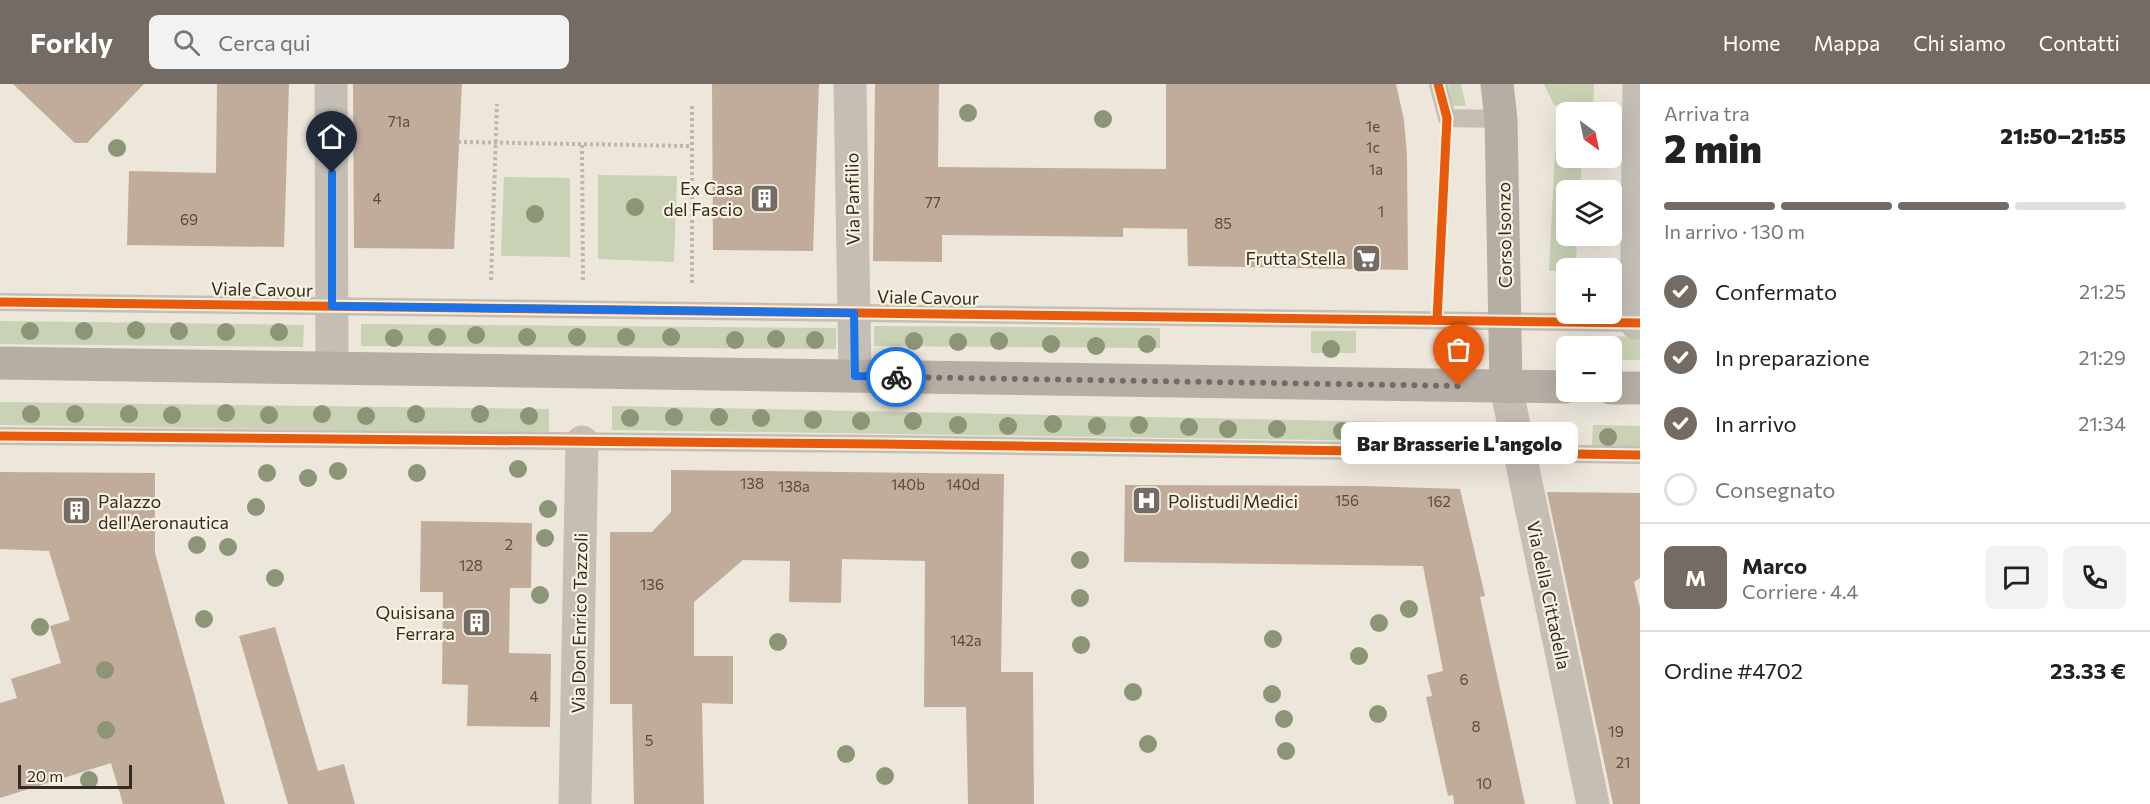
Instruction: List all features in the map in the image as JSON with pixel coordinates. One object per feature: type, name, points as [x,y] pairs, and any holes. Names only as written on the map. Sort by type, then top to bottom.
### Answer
[{"type":"street","points":[[332,84],[332,368]]},
{"type":"street","name":"Via Panfilio","points":[[850,84],[855,376]]},
{"type":"street","name":"Corso Isonzo","points":[[1497,84],[1501,118],[1506,387]]},
{"type":"street","points":[[1638,323],[1639,84]]},
{"type":"street","points":[[0,363],[1556,387]]},
{"type":"street","name":"Via della Cittadella","points":[[1506,387],[1593,804]]},
{"type":"street","points":[[1622,388],[1640,388]]},
{"type":"street","name":"Via Don Enrico Tazzoli","points":[[575,804],[582,442]]},
{"type":"lane","points":[[1438,84],[1447,118],[1501,118]]},
{"type":"lane","name":"Viale Cavour","points":[[0,302],[1638,323]]},
{"type":"lane","points":[[0,436],[879,444],[1640,455]]},
{"type":"path","points":[[490,308],[497,104]]},
{"type":"path","points":[[692,106],[693,311]]},
{"type":"path","points":[[458,142],[692,146]]},
{"type":"path","points":[[582,145],[583,309]]},
{"type":"green space","points":[[1448,84],[1461,84],[1466,106],[1453,106]]},
{"type":"green space","points":[[1544,84],[1594,84],[1593,102],[1556,102],[1554,105]]},
{"type":"green space","points":[[1556,151],[1556,168],[1581,168],[1581,180],[1556,180],[1556,246],[1577,246],[1576,258],[1556,258],[1556,271],[1549,271]]},
{"type":"green space","points":[[598,175],[677,176],[674,262],[598,259]]},
{"type":"green space","points":[[504,177],[570,178],[570,257],[501,256]]},
{"type":"green space","points":[[0,321],[304,325],[303,347],[0,344]]},
{"type":"green space","points":[[361,324],[836,328],[836,349],[361,346]]},
{"type":"green space","points":[[874,326],[1160,328],[1160,348],[874,346]]},
{"type":"green space","points":[[1311,331],[1356,331],[1356,353],[1311,353]]},
{"type":"green space","points":[[1622,337],[1640,337],[1640,360],[1622,360]]},
{"type":"green space","points":[[0,402],[549,409],[549,433],[0,425]]},
{"type":"green space","points":[[612,406],[1398,422],[1398,441],[612,430]]},
{"type":"green space","points":[[1593,425],[1640,426],[1640,448],[1592,447]]},
{"type":"building","points":[[13,84],[144,84],[87,143],[75,143]]},
{"type":"building","points":[[217,84],[289,84],[284,247],[127,245],[129,171],[216,173]]},
{"type":"building","points":[[353,84],[462,84],[454,249],[354,248]]},
{"type":"building","name":"Ex Casa del Fascio","points":[[712,84],[819,84],[813,251],[713,250]]},
{"type":"building","points":[[875,84],[939,84],[938,167],[1166,169],[1166,84],[1396,84],[1404,120],[1407,155],[1408,270],[1188,266],[1187,229],[1123,228],[1123,237],[942,235],[942,262],[873,261]]},
{"type":"building","points":[[671,470],[1004,474],[1001,672],[1033,672],[1034,804],[968,804],[966,707],[924,707],[925,561],[842,559],[841,603],[789,602],[790,561],[743,560],[694,602],[694,656],[733,656],[733,704],[702,703],[704,804],[634,804],[632,704],[610,704],[610,532],[652,532],[671,512]]},
{"type":"building","points":[[0,472],[155,473],[155,553],[225,804],[123,804],[111,763],[0,798],[0,703],[17,698],[11,679],[61,663],[50,626],[70,620],[49,551],[0,549]]},
{"type":"building","points":[[1125,485],[1364,486],[1460,489],[1485,596],[1480,597],[1525,804],[1454,804],[1453,795],[1448,796],[1426,697],[1432,696],[1427,675],[1443,671],[1423,566],[1124,562]]},
{"type":"building","points":[[1547,492],[1640,493],[1640,578],[1634,582],[1640,608],[1640,804],[1613,804]]},
{"type":"building","name":"Quisisana Ferrara","points":[[421,521],[532,523],[531,588],[510,588],[509,653],[551,654],[550,727],[467,726],[468,685],[442,684],[443,592],[420,592]]},
{"type":"building","points":[[275,627],[318,771],[344,764],[355,804],[288,804],[239,636]]},
{"type":"cycle path","points":[[1437,320],[1447,118],[1438,84]]},
{"type":"cycle path","points":[[0,302],[1640,323]]},
{"type":"cycle path","points":[[0,436],[879,444],[1640,455]]},
{"type":"way so far","points":[[896,377],[1459,386]]},
{"type":"place","name":"Ex Casa del Fascio","points":[[764,198]]},
{"type":"place","name":"Frutta Stella","points":[[1367,258]]},
{"type":"place","name":"Bar Brasserie L'angolo","points":[[1459,386]]},
{"type":"place","name":"Polistudi Medici","points":[[1147,501]]},
{"type":"place","name":"Palazzo dell'Aeronautica","points":[[77,511]]},
{"type":"place","name":"Quisisana Ferrara","points":[[476,622]]},
{"type":"route","points":[[332,173],[332,306],[854,313],[855,376],[896,377]]}]
